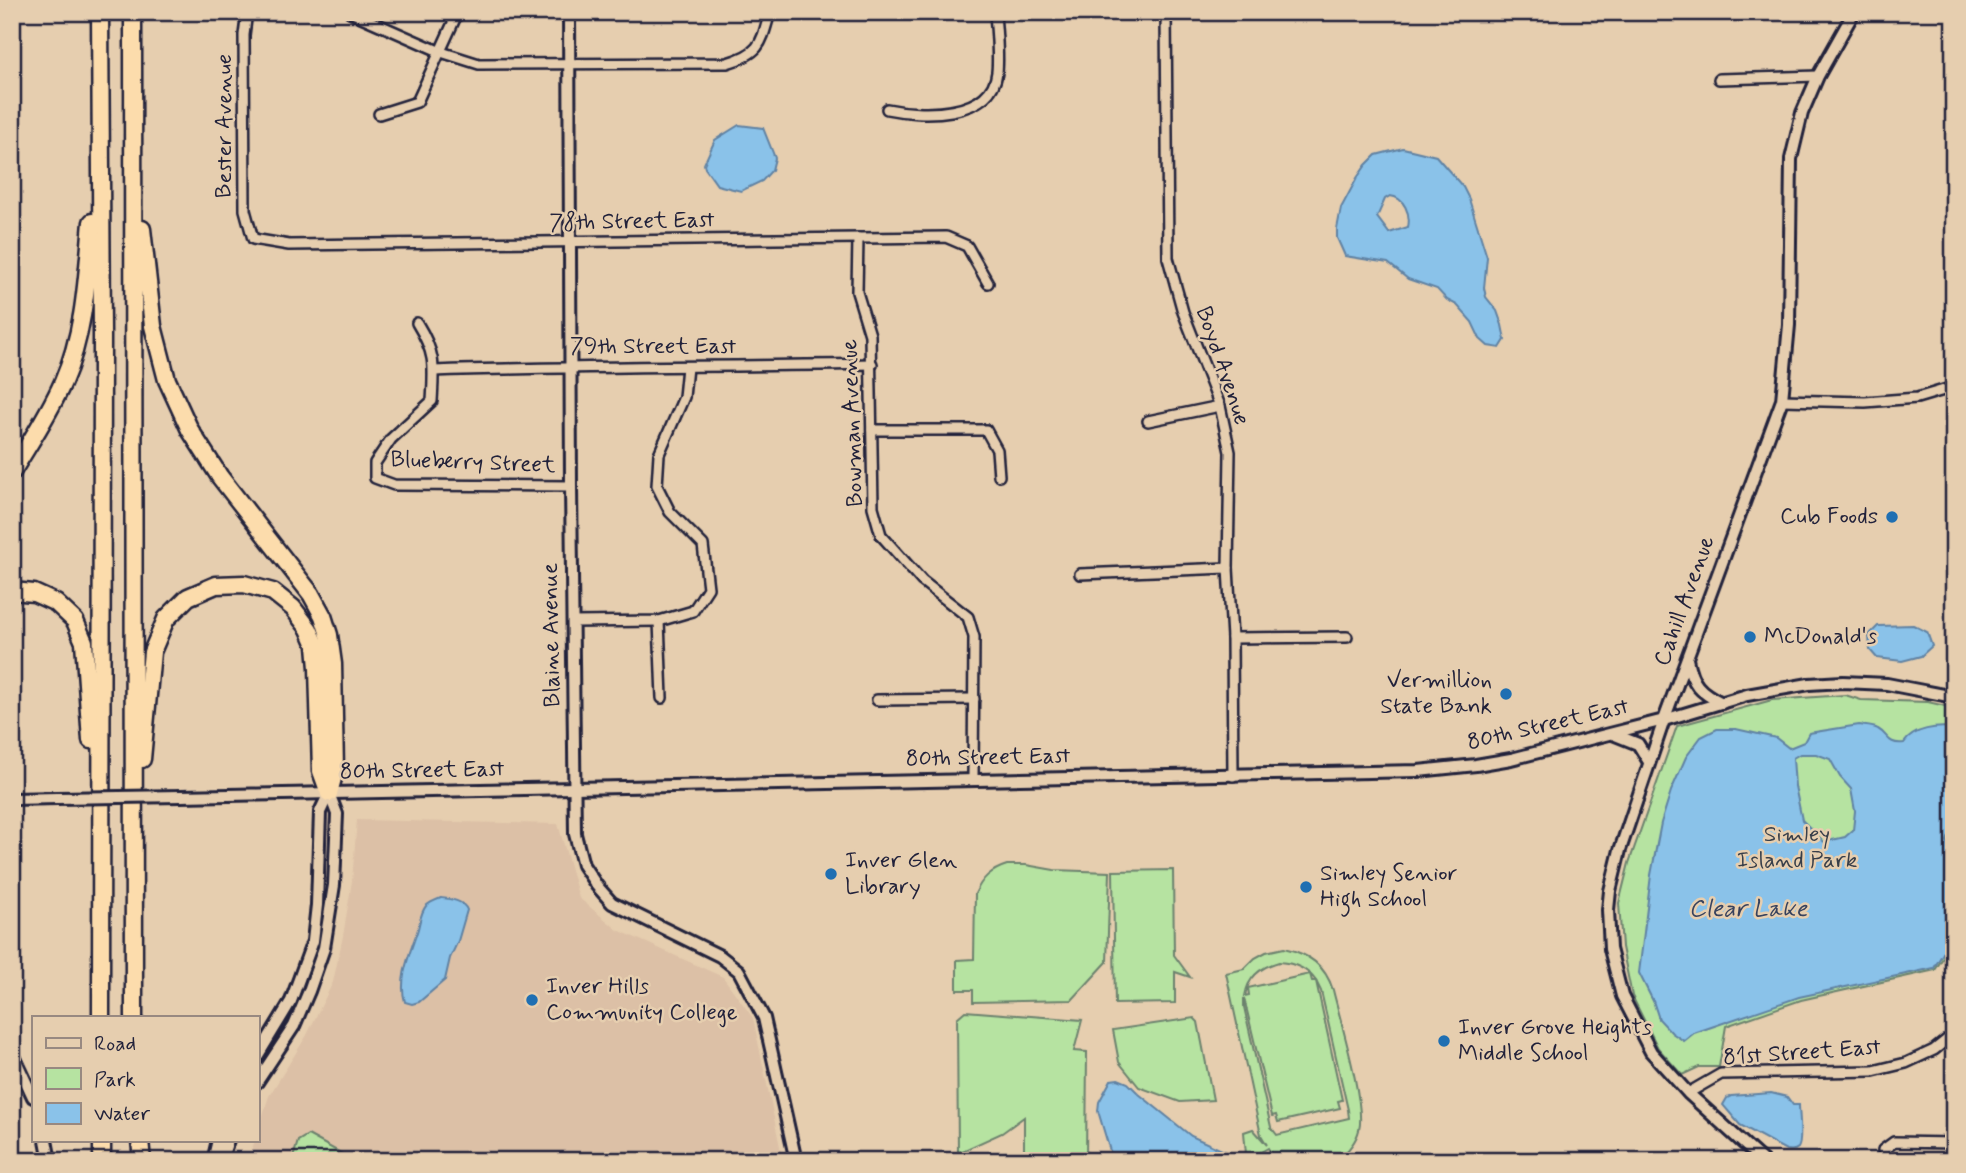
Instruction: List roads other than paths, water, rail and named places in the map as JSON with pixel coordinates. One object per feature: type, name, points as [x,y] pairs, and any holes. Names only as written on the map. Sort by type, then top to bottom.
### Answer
[{"type":"highway","points":[[100,12],[101,1016]]},
{"type":"highway","points":[[133,12],[134,1016]]},
{"type":"highway","points":[[12,472],[47,414],[64,380],[75,347],[87,275],[100,119]]},
{"type":"highway","points":[[133,156],[153,326],[167,380],[190,430],[220,477],[311,594],[323,616],[329,635],[333,664],[335,772],[329,793]]},
{"type":"highway","points":[[133,855],[152,652],[166,619],[188,597],[216,585],[244,584],[273,592],[293,608],[309,629],[316,645],[318,668],[321,772],[329,793]]},
{"type":"highway","points":[[12,591],[34,593],[56,603],[75,621],[84,642],[100,856]]},
{"type":"highway","points":[[102,1142],[102,1161]]},
{"type":"highway","points":[[140,1142],[142,1161]]},
{"type":"street","name":"Bester Avenue","points":[[247,12],[244,35],[245,210],[253,239]]},
{"type":"street","points":[[350,12],[441,51],[479,64],[727,63],[749,57],[762,40],[770,12]]},
{"type":"street","points":[[379,114],[417,102],[458,12]]},
{"type":"street","name":"Blaine Avenue","points":[[569,12],[575,834],[583,865],[612,903],[720,956],[739,971],[764,1018],[796,1161]]},
{"type":"street","points":[[887,109],[908,113],[951,111],[974,105],[989,92],[997,74],[995,12]]},
{"type":"street","name":"Boyd Avenue","points":[[1166,12],[1168,258],[1183,312],[1220,407],[1230,452],[1228,568],[1232,638],[1233,776]]},
{"type":"street","name":"Cahill Avenue","points":[[1763,1161],[1688,1093],[1651,1052],[1622,996],[1610,949],[1608,910],[1620,850],[1649,762],[1782,400],[1789,325],[1791,159],[1802,113],[1818,76],[1854,12]]},
{"type":"street","points":[[1719,79],[1818,76]]},
{"type":"street","name":"78th Street East","points":[[253,239],[289,246],[946,237],[967,246],[988,283]]},
{"type":"street","name":"Bowman Avenue","points":[[858,238],[857,292],[870,335],[872,364],[873,507],[881,535],[922,581],[968,617],[974,637],[973,779]]},
{"type":"street","points":[[417,323],[430,346],[434,371]]},
{"type":"street","name":"79th Street East","points":[[434,371],[872,364]]},
{"type":"street","points":[[574,622],[659,621],[693,611],[708,588],[703,545],[670,512],[657,486],[659,454],[684,397],[687,367]]},
{"type":"street","name":"Blueberry Street","points":[[434,371],[432,401],[391,439],[375,463],[375,478],[394,485],[571,486]]},
{"type":"street","points":[[1782,400],[1865,402],[1917,398],[1954,387]]},
{"type":"street","points":[[1148,421],[1220,407]]},
{"type":"street","points":[[872,430],[986,430],[998,450],[999,476]]},
{"type":"street","points":[[1080,574],[1228,568]]},
{"type":"street","points":[[659,621],[662,698]]},
{"type":"street","points":[[1232,638],[1347,637]]},
{"type":"street","points":[[1687,657],[1690,672],[1698,687],[1722,703]]},
{"type":"street","name":"80th Street East","points":[[12,799],[1418,771],[1511,758],[1782,688],[1843,682],[1887,684],[1954,697]]},
{"type":"street","points":[[877,700],[974,699]]},
{"type":"street","points":[[1610,734],[1638,744],[1649,762]]},
{"type":"street","points":[[259,1054],[291,1001],[313,941],[320,812],[329,793]]},
{"type":"street","points":[[259,1079],[293,1026],[324,948],[336,862],[337,814],[329,793]]},
{"type":"street","name":"81st Street East","points":[[1688,1093],[1721,1074],[1873,1071],[1906,1063],[1924,1055],[1954,1034]]},
{"type":"street","points":[[12,1052],[32,1095]]},
{"type":"street","points":[[46,1142],[50,1161]]},
{"type":"street","points":[[213,1161],[218,1142]]},
{"type":"street","points":[[221,1161],[227,1142]]},
{"type":"street","points":[[1883,1150],[1894,1142],[1954,1143]]},
{"type":"water","points":[[739,125],[763,128],[775,158],[772,170],[762,181],[741,191],[717,185],[704,164],[715,140]]},
{"type":"water","points":[[1403,148],[1436,156],[1463,187],[1487,257],[1484,288],[1486,297],[1497,311],[1502,325],[1505,340],[1500,348],[1488,346],[1480,339],[1472,322],[1437,289],[1408,279],[1388,263],[1345,256],[1337,238],[1341,208],[1357,178],[1376,155]],"holes":[[[1395,197],[1405,207],[1408,227],[1389,233],[1377,217],[1385,199]]]},
{"type":"water","points":[[1913,625],[1927,632],[1932,646],[1921,656],[1902,661],[1877,658],[1870,650],[1869,635],[1878,626]]},
{"type":"water","name":"Clear Lake","points":[[1859,725],[1876,728],[1891,741],[1904,743],[1914,734],[1926,729],[1954,728],[1954,824],[1947,841],[1954,861],[1954,935],[1934,968],[1799,997],[1694,1033],[1684,1041],[1659,1019],[1639,973],[1651,875],[1661,823],[1671,791],[1686,757],[1701,737],[1717,729],[1736,729],[1776,738],[1789,748],[1804,742],[1809,733]],"holes":[[[1800,754],[1816,754],[1830,759],[1840,777],[1851,789],[1855,811],[1853,830],[1845,837],[1824,842],[1802,820],[1795,786],[1793,758]]]},
{"type":"water","points":[[441,898],[459,902],[467,910],[445,980],[419,1002],[405,1002],[404,975],[421,915],[428,905]]},
{"type":"water","points":[[1118,1079],[1128,1083],[1191,1136],[1246,1161],[1113,1161],[1098,1111],[1099,1102],[1111,1080]]},
{"type":"water","points":[[1771,1093],[1787,1097],[1793,1105],[1799,1105],[1800,1140],[1795,1150],[1786,1150],[1740,1125],[1723,1105],[1731,1096]]},
{"type":"place","name":"Cub Foods","points":[[1892,517]]},
{"type":"place","name":"McDonald's","points":[[1750,637]]},
{"type":"place","name":"Vermillion State Bank","points":[[1506,694]]},
{"type":"place","name":"Inver Glen Library","points":[[831,874]]},
{"type":"place","name":"Simley Senior High School","points":[[1306,887]]},
{"type":"place","name":"Inver Hills Community College","points":[[532,1000]]},
{"type":"place","name":"Inver Grove Heights Middle School","points":[[1444,1041]]},
{"type":"park label","name":"Simley Island Park","points":[[1797,848]]}]
